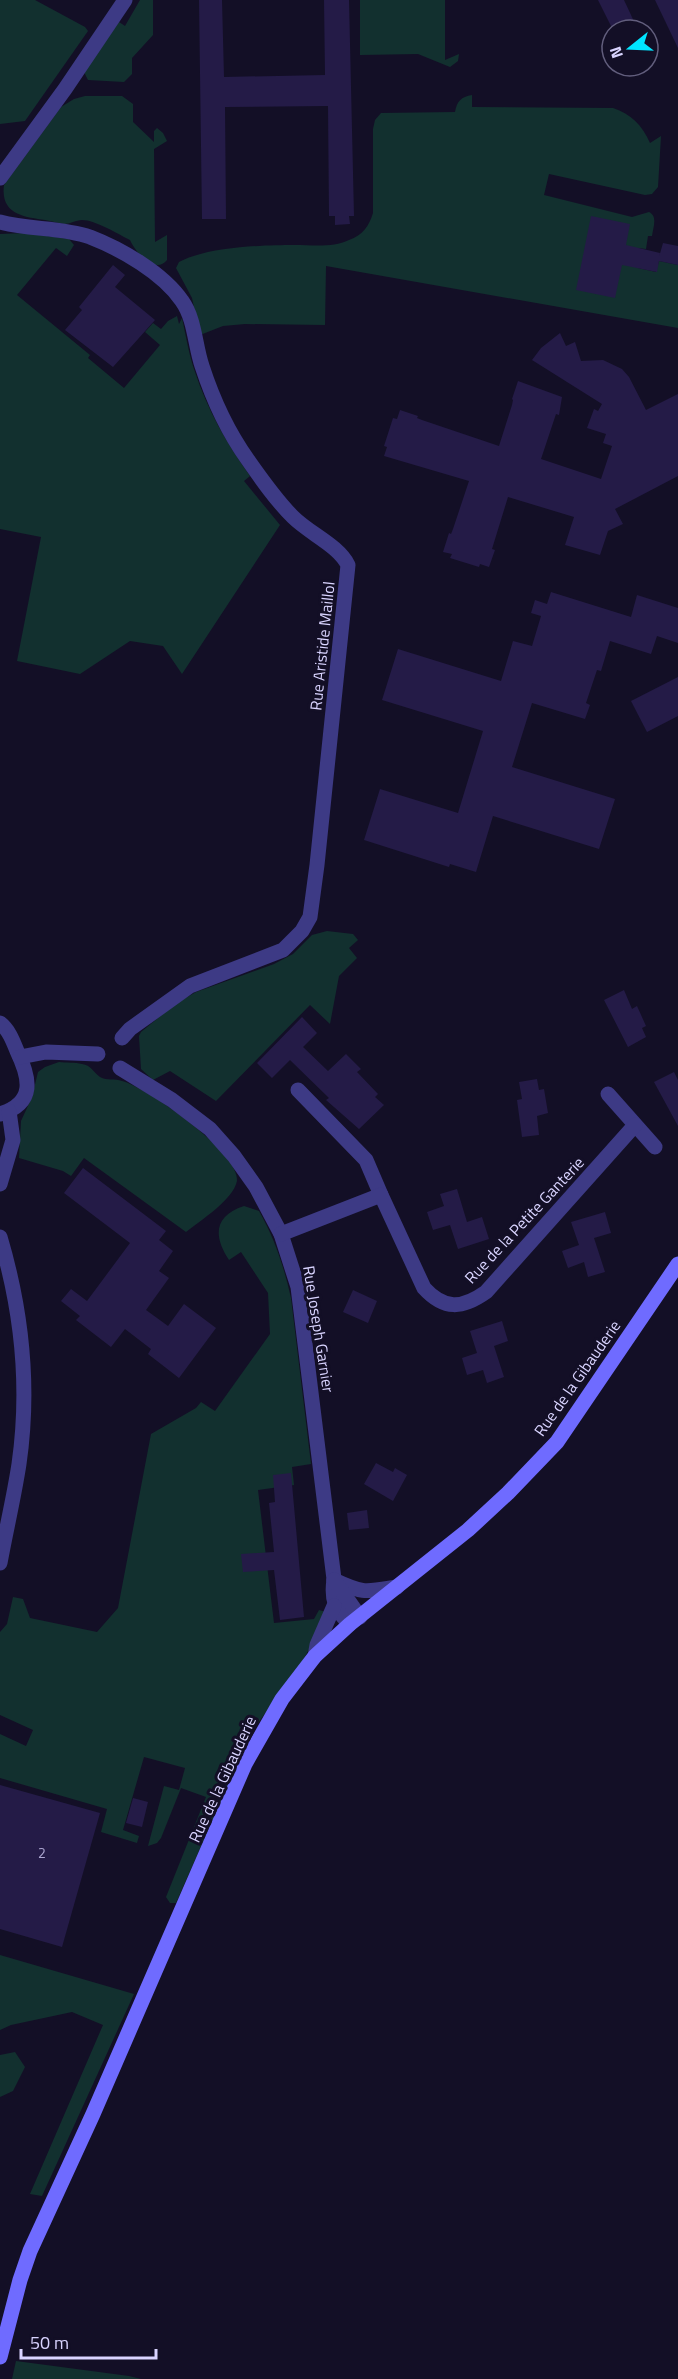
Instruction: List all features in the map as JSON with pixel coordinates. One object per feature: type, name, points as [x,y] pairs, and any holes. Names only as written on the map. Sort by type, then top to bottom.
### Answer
[{"type":"street","points":[[0,178],[125,0]]},
{"type":"street","name":"Rue Aristide Maillol","points":[[0,222],[58,229],[87,236],[139,261],[175,291],[184,303],[189,316],[202,366],[219,409],[246,457],[294,518],[314,535],[338,550],[348,565],[310,917],[302,932],[283,950],[190,986],[130,1029],[122,1038]]},
{"type":"street","points":[[0,1023],[5,1027],[20,1057],[29,1082],[26,1094],[19,1104],[5,1112],[13,1140],[0,1184]]},
{"type":"street","points":[[20,1057],[46,1052],[98,1054]]},
{"type":"street","name":"Rue Joseph Garnier","points":[[120,1068],[172,1100],[210,1129],[256,1186],[281,1234],[297,1287],[334,1580],[332,1593],[334,1606]]},
{"type":"street","name":"Rue de la Petite Ganterie","points":[[298,1090],[366,1160],[424,1288],[433,1298],[446,1305],[461,1305],[486,1292],[635,1125]]},
{"type":"street","points":[[608,1094],[655,1147]]},
{"type":"street","points":[[281,1234],[381,1195]]},
{"type":"street","points":[[0,1237],[16,1296],[25,1377],[19,1464],[0,1563]]},
{"type":"street","name":"Rue de la Gibauderie","points":[[0,2357],[30,2251],[93,2114],[245,1764],[282,1699],[315,1656],[468,1530],[508,1493],[557,1442],[678,1264]]},
{"type":"street","points":[[334,1580],[355,1591],[368,1592],[397,1587]]},
{"type":"street","points":[[334,1580],[355,1621]]},
{"type":"street","points":[[315,1656],[317,1645],[334,1606],[355,1621]]},
{"type":"green space","points":[[0,0],[35,0],[85,27],[88,31],[25,121],[0,124]]},
{"type":"green space","points":[[140,0],[153,0],[153,35],[132,58],[132,74],[124,82],[88,80],[85,70],[119,22],[125,26]]},
{"type":"green space","points":[[360,0],[445,0],[445,60],[459,54],[458,61],[450,67],[418,54],[360,55]]},
{"type":"green space","points":[[472,95],[472,107],[613,108],[625,113],[635,121],[650,143],[661,136],[658,187],[652,194],[645,195],[549,174],[544,195],[632,217],[649,212],[652,214],[654,222],[652,236],[648,236],[646,249],[638,248],[638,268],[656,272],[659,261],[678,265],[678,328],[326,266],[325,325],[245,324],[223,326],[200,335],[192,298],[176,268],[179,262],[219,250],[266,246],[329,245],[343,243],[358,236],[365,230],[373,213],[373,129],[375,120],[381,113],[455,112],[460,100]]},
{"type":"green space","points":[[85,96],[122,96],[133,104],[133,122],[154,142],[154,131],[157,128],[167,141],[154,149],[155,242],[167,235],[167,260],[162,264],[157,265],[146,260],[130,240],[100,225],[82,220],[64,224],[22,216],[6,203],[4,185],[61,107],[74,99]]},
{"type":"green space","points":[[25,233],[69,239],[74,245],[67,256],[56,248],[17,295],[90,355],[88,358],[124,388],[160,345],[145,332],[153,323],[161,329],[177,316],[179,324],[182,318],[189,352],[200,386],[226,439],[250,476],[244,481],[280,525],[182,674],[163,646],[130,641],[80,674],[17,661],[41,537],[0,529],[0,234]]},
{"type":"green space","points":[[327,931],[353,934],[358,940],[349,948],[357,958],[339,976],[330,1024],[310,1005],[216,1101],[170,1071],[153,1080],[141,1069],[139,1036],[141,1032],[175,1004],[196,992],[274,964],[293,954],[312,935]]},
{"type":"green space","points":[[59,1062],[85,1065],[103,1078],[119,1080],[134,1086],[151,1095],[190,1123],[209,1139],[234,1169],[237,1181],[229,1195],[216,1209],[186,1232],[84,1158],[71,1176],[63,1171],[19,1158],[21,1121],[32,1097],[38,1072]]},
{"type":"green space","points":[[244,1206],[259,1211],[265,1222],[282,1264],[291,1298],[311,1464],[292,1467],[294,1485],[258,1490],[274,1623],[314,1619],[319,1610],[326,1612],[316,1637],[302,1662],[251,1733],[176,1903],[170,1903],[166,1897],[206,1797],[181,1788],[161,1838],[157,1843],[148,1846],[164,1786],[179,1790],[185,1768],[144,1757],[123,1830],[139,1836],[137,1843],[101,1832],[107,1809],[0,1778],[0,1734],[26,1746],[33,1730],[0,1715],[0,1632],[7,1624],[13,1597],[23,1599],[30,1618],[97,1632],[118,1608],[151,1434],[196,1408],[201,1402],[215,1411],[270,1334],[268,1293],[241,1252],[229,1260],[220,1243],[219,1228],[222,1221],[234,1210]]},
{"type":"green space","points":[[0,1955],[134,1994],[42,2196],[30,2194],[103,2025],[72,2012],[11,2025],[0,2030]]},
{"type":"green space","points":[[15,2052],[25,2067],[13,2091],[0,2097],[0,2055]]},
{"type":"green space","points":[[16,2361],[129,2376],[141,2379],[12,2379]]},
{"type":"building","points":[[199,0],[222,0],[224,77],[325,75],[324,0],[349,0],[354,216],[349,216],[350,224],[335,225],[335,216],[329,216],[328,106],[225,107],[226,219],[202,219]]},
{"type":"building","points":[[598,0],[624,0],[632,18],[607,18]]},
{"type":"building","points":[[655,0],[678,0],[678,48]]},
{"type":"building","points":[[591,216],[630,224],[626,245],[660,253],[659,257],[663,243],[678,246],[678,265],[659,261],[657,272],[622,265],[615,298],[576,290]]},
{"type":"building","points":[[113,265],[125,275],[115,287],[155,320],[113,367],[65,330],[82,310],[79,307]]},
{"type":"building","points":[[560,333],[566,346],[575,342],[581,361],[603,360],[622,369],[629,377],[646,410],[678,394],[678,476],[615,509],[623,524],[608,531],[600,555],[565,545],[574,517],[508,497],[492,549],[495,550],[489,567],[480,564],[479,567],[450,558],[452,554],[443,552],[469,481],[384,456],[387,447],[384,446],[393,418],[397,419],[400,410],[418,416],[417,418],[422,420],[499,446],[518,381],[562,397],[559,415],[556,414],[541,459],[601,479],[612,446],[603,443],[606,434],[587,428],[594,409],[598,411],[602,404],[532,360],[541,348]]},
{"type":"building","points":[[551,592],[631,617],[637,595],[678,608],[678,643],[657,636],[651,654],[610,641],[601,671],[597,670],[586,703],[590,705],[585,719],[532,703],[512,767],[615,799],[599,849],[493,816],[476,872],[450,864],[449,867],[364,840],[380,789],[458,813],[483,731],[382,700],[398,649],[501,681],[513,641],[532,646],[541,616],[531,613],[535,600],[547,604]]},
{"type":"building","points":[[678,677],[678,716],[647,732],[631,701]]},
{"type":"building","points":[[624,990],[632,1009],[637,1006],[646,1026],[642,1028],[646,1037],[628,1047],[604,1000]]},
{"type":"building","points":[[302,1017],[317,1033],[303,1047],[328,1071],[346,1054],[361,1069],[357,1072],[378,1094],[375,1097],[384,1105],[359,1129],[326,1100],[329,1098],[290,1060],[272,1078],[257,1063]]},
{"type":"building","points":[[674,1072],[678,1080],[678,1126],[654,1082]]},
{"type":"building","points":[[537,1079],[539,1090],[544,1089],[548,1113],[537,1116],[539,1135],[522,1137],[517,1100],[522,1099],[519,1082]]},
{"type":"building","points":[[83,1168],[166,1231],[159,1240],[173,1251],[159,1271],[169,1278],[146,1310],[168,1326],[184,1304],[216,1328],[179,1378],[148,1354],[151,1349],[125,1329],[111,1347],[76,1320],[80,1316],[61,1301],[71,1289],[87,1301],[130,1243],[64,1193]]},
{"type":"building","points":[[457,1189],[467,1222],[482,1217],[489,1239],[458,1249],[450,1225],[433,1230],[427,1212],[444,1206],[440,1194]]},
{"type":"building","points":[[605,1212],[611,1233],[594,1238],[605,1272],[588,1277],[584,1262],[568,1268],[562,1251],[579,1245],[571,1222]]},
{"type":"building","points":[[353,1290],[377,1301],[368,1323],[343,1312]]},
{"type":"building","points":[[502,1321],[508,1341],[494,1346],[504,1377],[487,1383],[483,1370],[467,1375],[462,1358],[477,1353],[470,1331]]},
{"type":"building","points":[[376,1463],[393,1472],[395,1468],[407,1475],[393,1501],[364,1484]]},
{"type":"building","points":[[291,1473],[304,1617],[280,1620],[274,1570],[243,1572],[241,1554],[274,1552],[269,1503],[275,1502],[273,1475]]},
{"type":"building","points":[[367,1510],[369,1528],[349,1530],[347,1513]]},
{"type":"building","points":[[0,1785],[100,1813],[62,1947],[0,1929]]},
{"type":"building","points":[[133,1798],[148,1802],[142,1827],[126,1823]]}]
